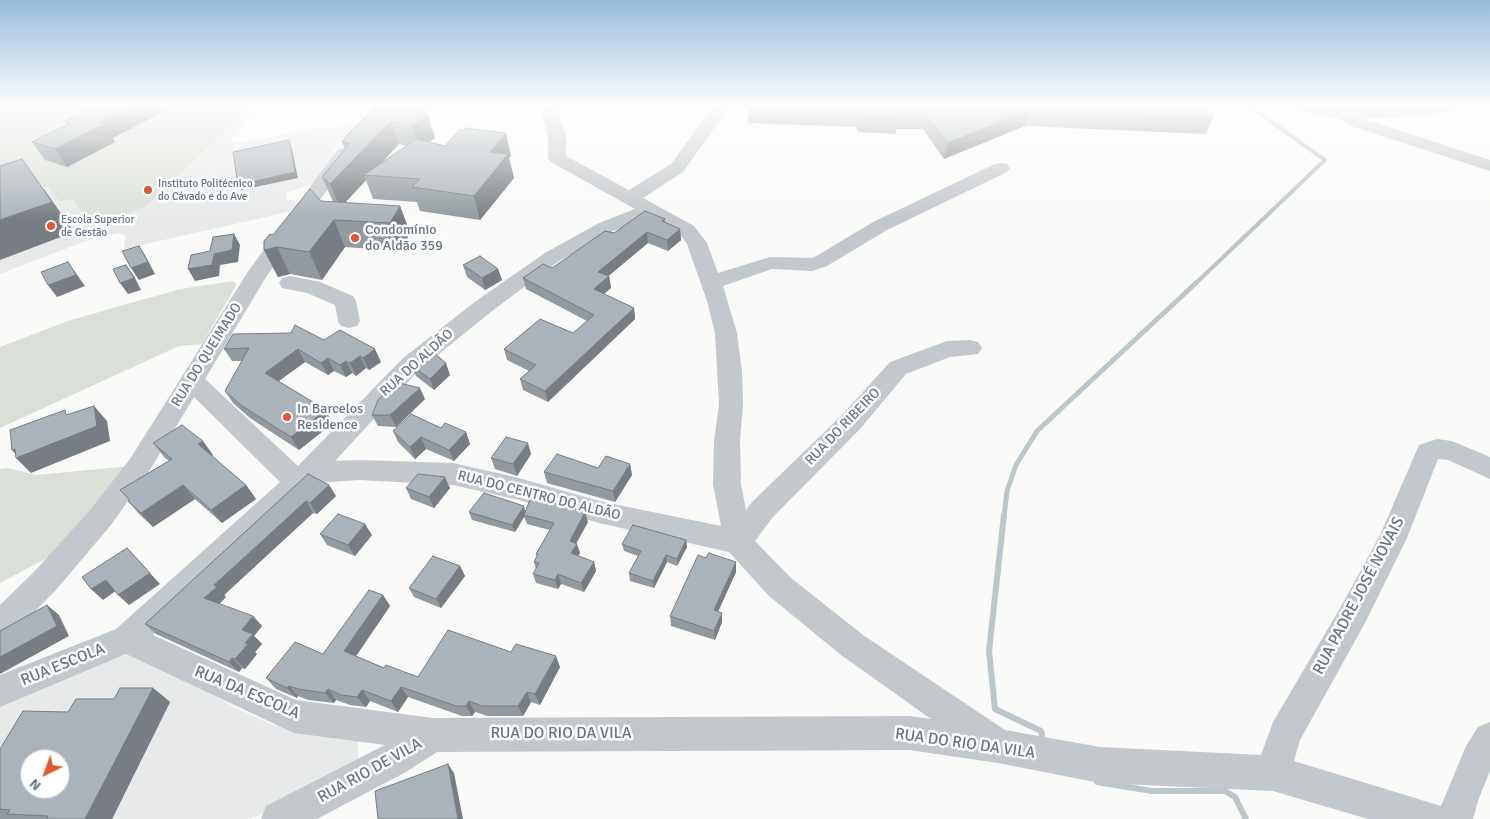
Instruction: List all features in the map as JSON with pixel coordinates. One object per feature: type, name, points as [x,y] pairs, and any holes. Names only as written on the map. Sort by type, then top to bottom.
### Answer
[{"type":"street","name":"RUA DO QUEIMADO","points":[[0,625],[45,581],[101,516],[139,466],[256,276],[314,193],[353,144]]},
{"type":"street","points":[[557,144],[557,158],[687,230],[697,243],[712,282],[726,333],[731,404],[727,441],[727,484],[738,542],[780,588],[852,645],[998,746]]},
{"type":"street","name":"RUA DO ALDÃO","points":[[127,639],[303,478],[396,378],[484,306],[572,245],[606,227],[640,204],[677,168],[694,144]]},
{"type":"street","points":[[1425,144],[1490,166]]},
{"type":"street","points":[[712,282],[770,263],[812,265],[820,262],[880,226],[1001,168]]},
{"type":"street","points":[[256,276],[266,280],[300,283],[345,301],[349,320]]},
{"type":"street","name":"RUA DO RIBEIRO","points":[[738,542],[763,509],[851,422],[898,368],[947,349],[970,348]]},
{"type":"street","points":[[190,381],[303,478]]},
{"type":"street","name":"RUA PADRE JOSÉ NOVAIS","points":[[1273,773],[1285,734],[1354,613],[1393,538],[1428,452],[1437,449],[1452,451],[1490,469]]},
{"type":"street","name":"RUA DO CENTRO DO ALDÃO","points":[[303,478],[360,470],[453,474],[514,488],[599,512],[738,542]]},
{"type":"street","name":"RUA ESCOLA","points":[[0,691],[127,639]]},
{"type":"street","name":"RUA DA ESCOLA","points":[[127,639],[294,716],[433,735]]},
{"type":"street","name":"RUA DO RIO DA VILA","points":[[433,735],[908,733],[998,746],[1100,765],[1273,773],[1429,819]]},
{"type":"street","name":"RUA RIO DE VILA","points":[[279,819],[394,760],[433,735]]},
{"type":"street","points":[[1455,819],[1478,758],[1490,740]]},
{"type":"shaded area","name":"Instituto Politécnico do Cávado e do Ave","points":[[0,144],[338,144],[333,151],[337,154],[313,184],[286,193],[287,200],[294,200],[298,204],[292,211],[124,249],[126,237],[119,233],[96,237],[0,274]]},
{"type":"shaded area","points":[[0,144],[211,144],[146,206],[92,226],[73,199],[59,201],[48,186],[0,202]]},
{"type":"shaded area","points":[[233,281],[237,284],[202,344],[179,346],[0,428],[0,347],[68,321],[134,302],[181,289]]},
{"type":"shaded area","points":[[131,466],[62,550],[0,583],[0,469],[8,468],[36,475]]},
{"type":"shaded area","points":[[129,654],[196,685],[236,708],[273,725],[358,741],[358,765],[251,819],[0,819],[0,701],[93,665]]},
{"type":"building","points":[[39,144],[64,144],[55,149]]},
{"type":"building","points":[[269,144],[290,144],[295,172],[238,185],[233,152]]},
{"type":"building","points":[[349,144],[369,144],[330,184],[322,177]]},
{"type":"building","points":[[408,144],[445,146],[447,144],[497,144],[490,152],[508,154],[474,196],[412,187],[420,179],[364,175]]},
{"type":"building","points":[[22,159],[52,202],[0,220],[0,166]]},
{"type":"building","points":[[310,189],[321,201],[400,206],[390,223],[334,220],[309,252],[277,247],[264,250],[264,241],[270,234],[273,235]]},
{"type":"building","points":[[645,211],[665,219],[662,221],[680,229],[667,240],[647,232],[598,272],[609,276],[594,289],[634,308],[545,391],[520,379],[536,365],[504,349],[540,319],[573,333],[594,315],[523,278],[543,264],[552,268],[605,231],[614,233]]},
{"type":"building","points":[[234,234],[232,250],[214,254],[212,265],[188,269],[191,255],[210,251],[213,237]]},
{"type":"building","points":[[139,246],[148,262],[131,268],[122,251]]},
{"type":"building","points":[[480,256],[498,269],[482,278],[463,265]]},
{"type":"building","points":[[68,262],[76,275],[48,285],[41,272]]},
{"type":"building","points":[[126,265],[134,278],[120,283],[113,269]]},
{"type":"building","points":[[295,325],[324,340],[340,330],[375,349],[363,358],[360,356],[350,363],[346,361],[340,365],[328,358],[321,363],[298,349],[265,373],[326,410],[291,437],[242,406],[225,391],[249,348],[224,349],[233,334],[291,333]]},
{"type":"building","points":[[429,349],[446,363],[430,379],[411,365]]},
{"type":"building","points":[[395,382],[420,388],[390,415],[372,415],[378,400]]},
{"type":"building","points":[[94,406],[97,426],[16,458],[15,449],[12,450],[10,430],[65,410],[66,415]]},
{"type":"building","points":[[411,414],[441,428],[445,423],[466,432],[449,450],[421,437],[410,447],[393,431]]},
{"type":"building","points":[[182,425],[203,441],[198,444],[246,485],[211,510],[183,485],[141,513],[128,501],[130,500],[120,490],[172,459],[153,443]]},
{"type":"building","points":[[506,437],[528,443],[513,464],[491,458]]},
{"type":"building","points":[[557,454],[598,468],[606,456],[630,464],[613,491],[544,472]]},
{"type":"building","points":[[308,474],[329,485],[310,503],[306,501],[214,585],[217,587],[204,598],[253,616],[242,630],[253,634],[245,643],[248,644],[235,659],[232,658],[229,662],[145,624]]},
{"type":"building","points":[[418,474],[445,477],[429,497],[406,488]]},
{"type":"building","points":[[484,493],[524,506],[512,525],[469,512]]},
{"type":"building","points":[[531,497],[585,512],[570,541],[577,544],[571,553],[594,562],[581,583],[558,574],[555,580],[533,574],[539,563],[534,562],[538,554],[536,554],[554,523],[524,515]]},
{"type":"building","points":[[338,514],[365,524],[348,545],[320,534]]},
{"type":"building","points":[[633,525],[686,540],[677,559],[666,555],[653,581],[629,573],[641,551],[622,544]]},
{"type":"building","points":[[127,548],[150,573],[118,595],[106,580],[91,589],[82,577]]},
{"type":"building","points":[[709,553],[736,562],[714,610],[722,613],[714,631],[670,616],[698,555],[706,558]]},
{"type":"building","points":[[433,556],[460,566],[436,599],[409,588]]},
{"type":"building","points":[[369,590],[383,595],[344,651],[384,668],[386,665],[418,677],[448,630],[511,652],[516,644],[556,656],[535,694],[527,692],[518,706],[482,706],[469,701],[466,706],[456,706],[401,687],[391,701],[362,690],[357,697],[341,695],[328,689],[325,693],[289,686],[287,688],[266,678],[295,642],[323,654]]},
{"type":"building","points":[[47,605],[57,626],[0,657],[0,631]]},
{"type":"building","points":[[120,688],[153,688],[85,819],[47,819],[48,816],[7,814],[10,810],[0,809],[0,749],[23,711],[68,712],[76,699],[114,699]]},
{"type":"building","points":[[448,764],[458,819],[378,819],[375,791]]},
{"type":"waterway","points":[[1195,284],[1325,160],[1303,144]]},
{"type":"waterway","points":[[1004,517],[1007,491],[1016,465],[1037,431],[1196,283]]},
{"type":"waterway","points":[[1004,515],[989,651],[995,709],[1041,731],[1042,735]]},
{"type":"waterway","points":[[1097,782],[1152,791],[1225,791],[1235,797],[1246,819]]},
{"type":"place","name":"Instituto Politécnico do Cávado e do Ave","points":[[148,190]]},
{"type":"place","name":"Escola Superior de Gestão","points":[[51,226]]},
{"type":"place","name":"Condomínio do Aldão 359","points":[[355,238]]},
{"type":"place","name":"In Barcelos Residence","points":[[287,417]]}]
